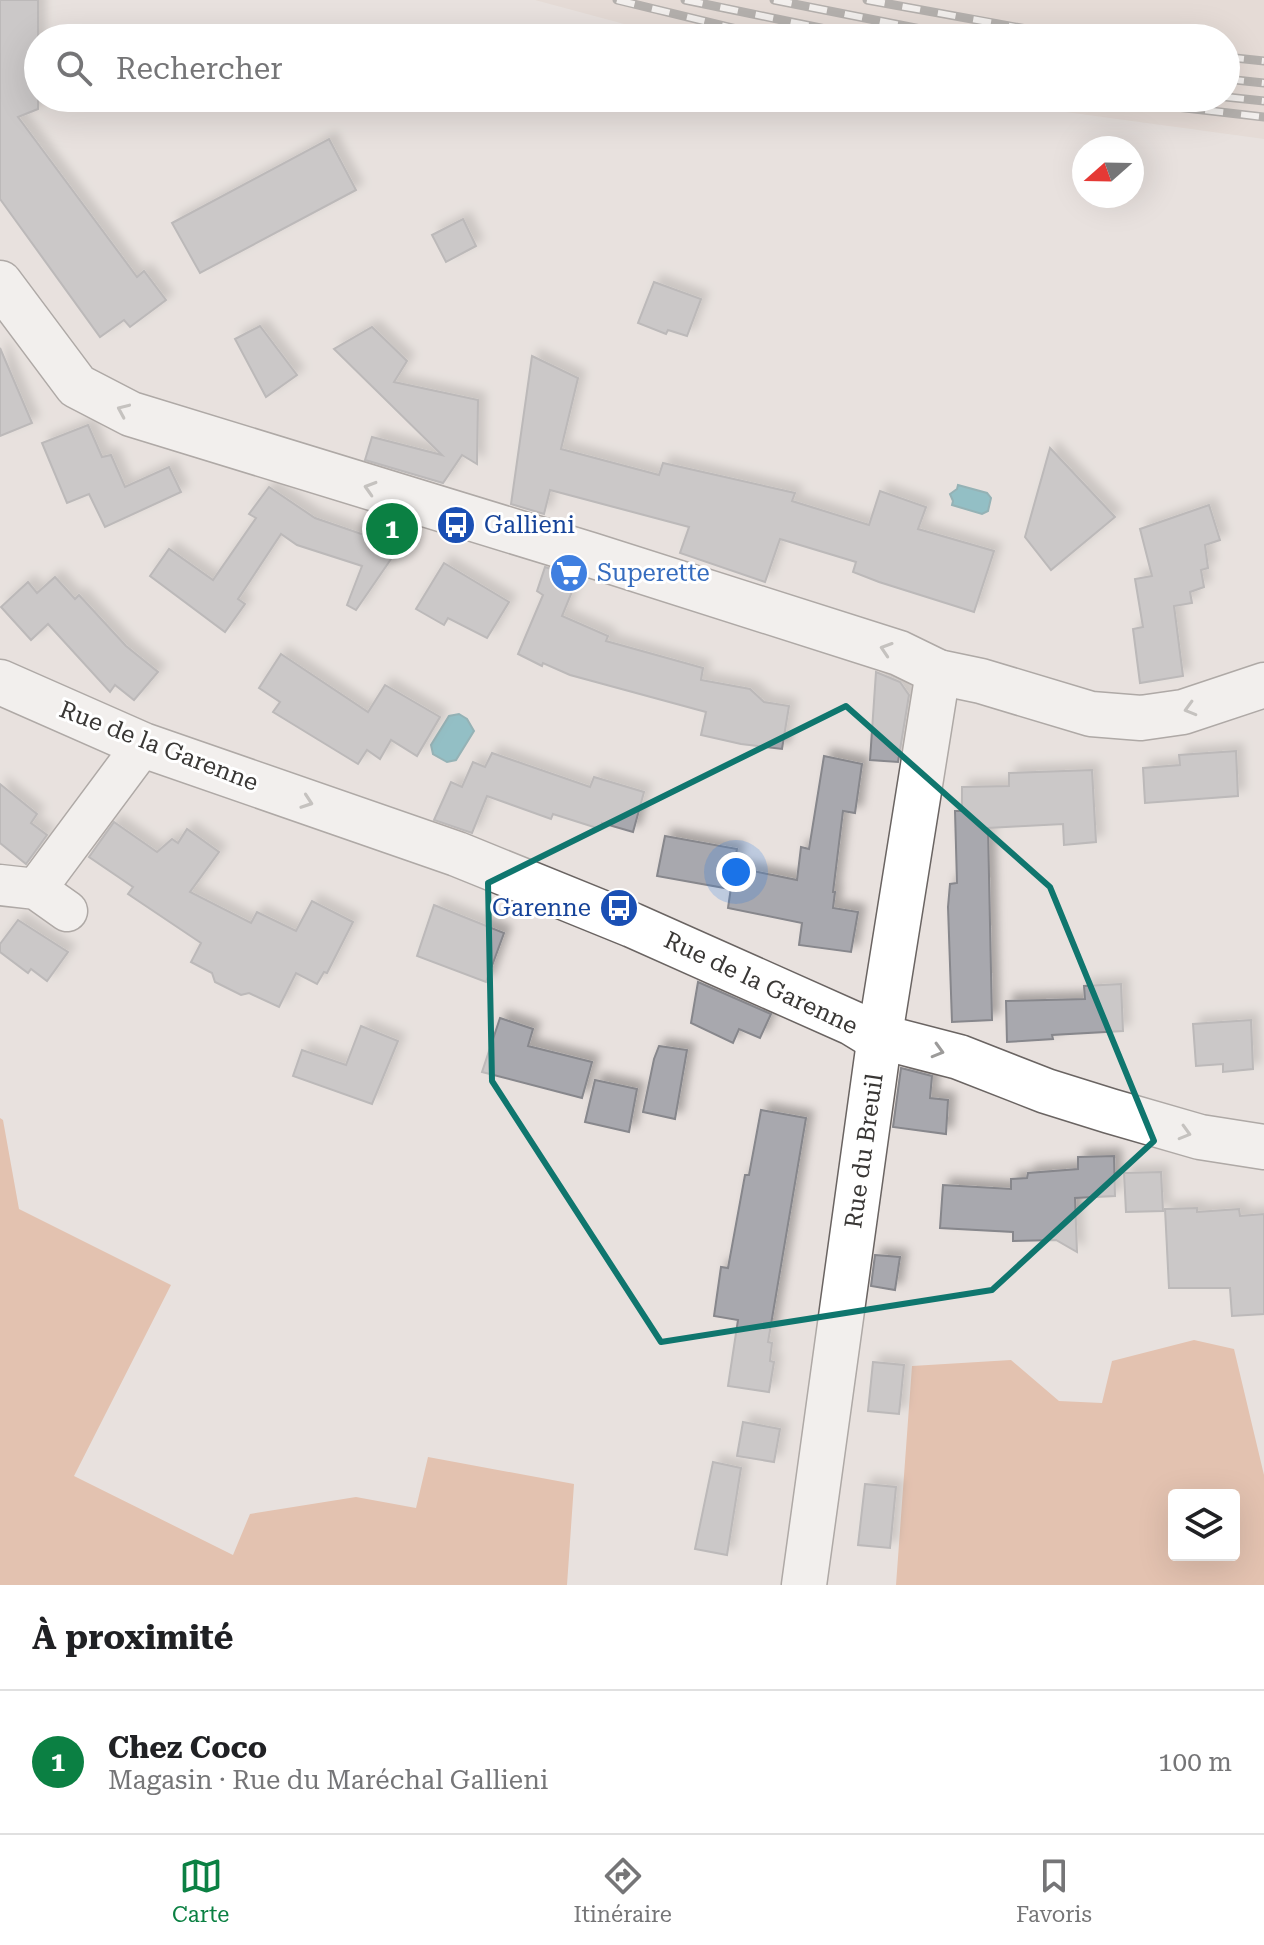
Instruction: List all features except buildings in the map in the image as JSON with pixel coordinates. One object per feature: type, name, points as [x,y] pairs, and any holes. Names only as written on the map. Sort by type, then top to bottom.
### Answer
[{"type":"main road","points":[[0,283],[77,386],[131,414],[826,629],[899,653],[938,672],[981,681],[1091,714],[1141,718],[1183,712],[1264,685]]},
{"type":"main road","name":"Rue du Breuil","points":[[804,1585],[880,1035],[938,672]]},
{"type":"main road","name":"Rue de la Garenne","points":[[0,682],[143,745],[457,854],[632,925],[852,1023],[870,1034],[959,1057],[1046,1091],[1200,1137],[1264,1147]]},
{"type":"street","points":[[34,895],[143,745]]},
{"type":"highlighted area","points":[[846,706],[1050,887],[1154,1141],[992,1290],[661,1342],[492,1081],[488,883]]},
{"type":"shaded area","points":[[535,0],[1264,0],[1264,139],[1065,112],[1240,112],[1240,24],[624,24]]},
{"type":"shaded area","points":[[0,1118],[3,1120],[19,1209],[171,1285],[74,1476],[233,1555],[250,1514],[356,1497],[416,1508],[428,1457],[574,1484],[567,1585],[0,1585]]},
{"type":"shaded area","points":[[1194,1340],[1234,1349],[1264,1475],[1264,1585],[896,1585],[912,1366],[1011,1360],[1059,1401],[1102,1403],[1112,1361]]},
{"type":"water","points":[[958,485],[987,493],[991,498],[988,511],[982,514],[952,505],[950,494]]},
{"type":"water","points":[[459,714],[467,719],[474,731],[456,760],[447,762],[433,754],[431,745],[449,716]]},
{"type":"railway","points":[[617,0],[716,24]]},
{"type":"railway","points":[[685,0],[801,24]]},
{"type":"railway","points":[[774,0],[895,24]]},
{"type":"railway","points":[[867,0],[999,24]]},
{"type":"railway","points":[[1240,58],[1264,61]]},
{"type":"railway","points":[[1240,80],[1264,83]]},
{"type":"railway","points":[[1240,98],[1264,101]]},
{"type":"railway","points":[[1220,112],[1264,117]]},
{"type":"place","name":"Gallieni","points":[[456,525]]},
{"type":"place","name":"Chez Coco","points":[[392,529]]},
{"type":"place","name":"Superette","points":[[569,573]]},
{"type":"place","name":"Garenne","points":[[619,908]]}]
